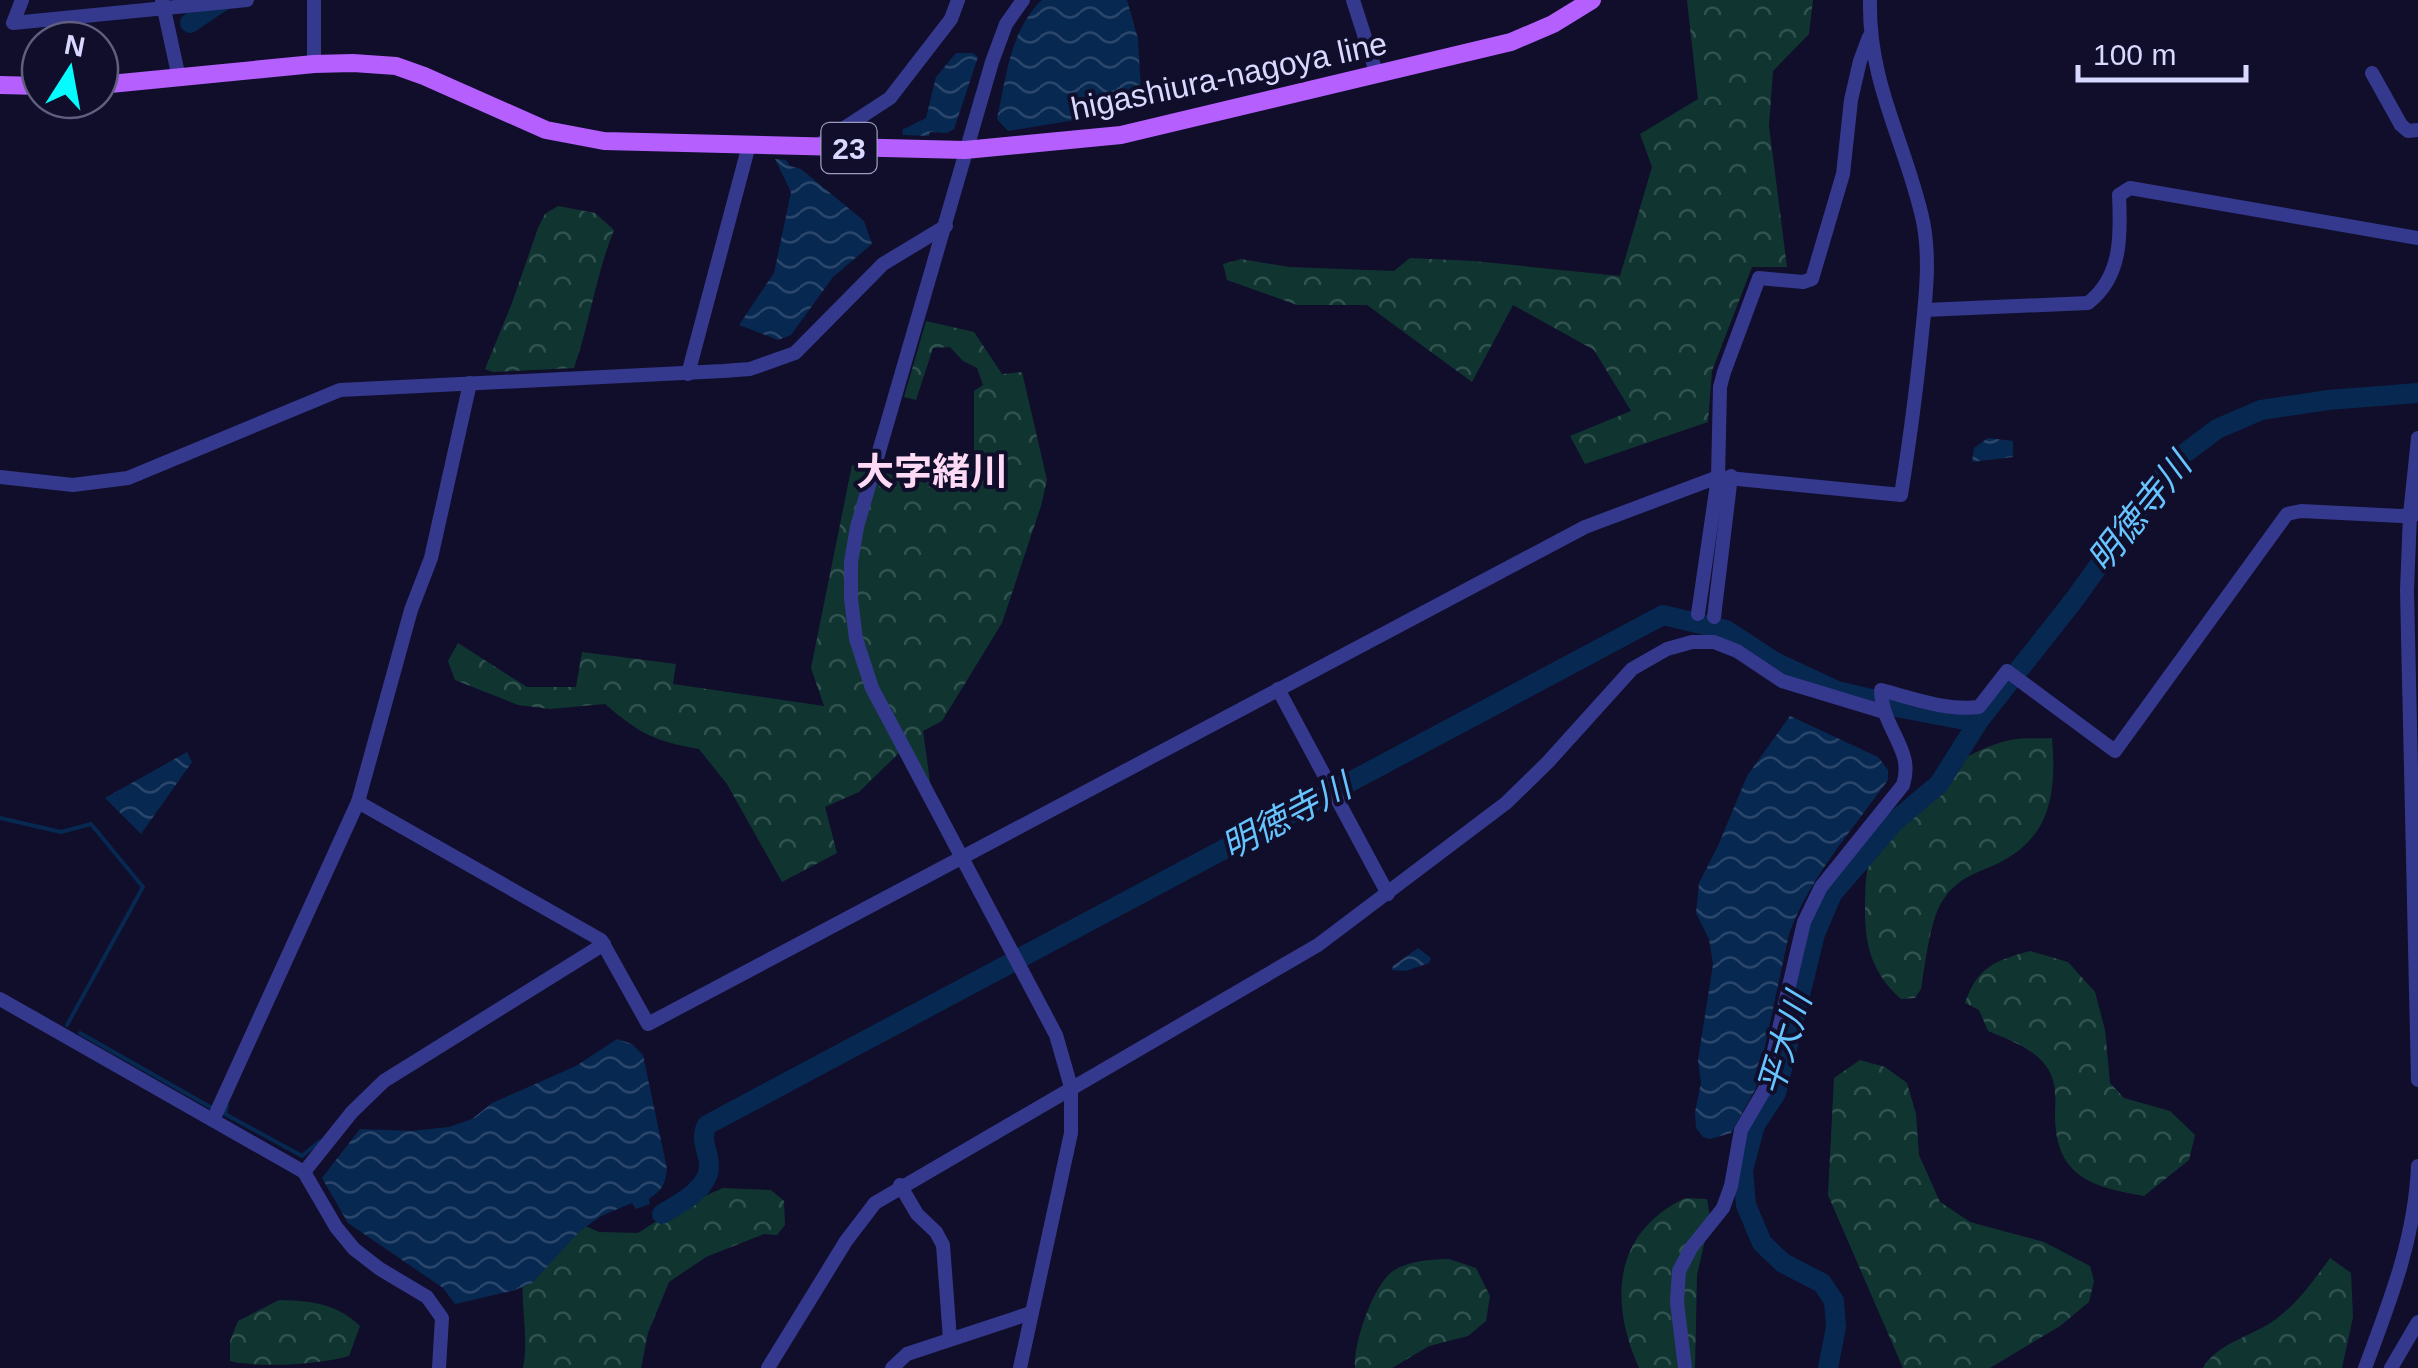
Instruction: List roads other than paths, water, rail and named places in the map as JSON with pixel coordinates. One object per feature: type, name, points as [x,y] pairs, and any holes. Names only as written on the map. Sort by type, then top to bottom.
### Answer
[{"type":"main road","name":"higashiura-nagoya line","points":[[120,84],[353,62],[396,66],[534,126],[572,136],[640,143],[966,150],[1121,135],[1377,75],[1511,42],[1553,24],[1592,0]]},
{"type":"street","points":[[22,0],[13,24],[163,4],[247,0]]},
{"type":"street","points":[[314,0],[314,64]]},
{"type":"street","points":[[814,148],[890,98],[951,19],[958,0]]},
{"type":"street","points":[[1020,1368],[1071,1133],[1071,1087],[1056,1035],[872,688],[856,638],[850,562],[999,40],[1023,0]]},
{"type":"street","points":[[1353,0],[1377,75]]},
{"type":"street","points":[[358,802],[594,935],[604,944],[648,1024],[1585,526],[1724,476],[1901,495],[1912,432],[1927,255],[1914,186],[1889,120],[1870,38],[1870,0]]},
{"type":"street","points":[[163,4],[179,78]]},
{"type":"street","points":[[1714,617],[1724,476],[1720,387],[1724,372],[1758,278],[1804,282],[1812,279],[1843,174],[1852,100],[1860,60],[1870,38]]},
{"type":"street","points":[[2372,73],[2401,125],[2408,131],[2418,130]]},
{"type":"street","points":[[688,374],[749,146]]},
{"type":"street","points":[[1925,310],[2088,303],[2110,280],[2119,240],[2119,195],[2130,188],[2418,238]]},
{"type":"street","points":[[0,477],[73,485],[128,478],[324,394],[352,389],[750,369],[795,354],[883,264],[946,226]]},
{"type":"street","points":[[213,1120],[358,802],[411,610],[431,558],[470,383]]},
{"type":"street","points":[[2418,438],[2408,628],[2418,1080]]},
{"type":"street","points":[[1698,614],[1724,476]]},
{"type":"street","points":[[1685,1368],[1677,1302],[1679,1272],[1691,1248],[1723,1208],[1731,1186],[1742,1130],[1765,1089],[1804,922],[1821,887],[1896,794],[1907,774],[1905,757],[1882,711],[1881,691],[1965,709],[1979,707],[2007,671],[2115,751],[2288,514],[2301,511],[2414,515]]},
{"type":"street","points":[[768,1368],[874,1203],[1318,945],[1506,803],[1632,669],[1668,649],[1692,642],[1714,642],[1737,651],[1782,681],[1882,711]]},
{"type":"street","points":[[1278,689],[1388,894]]},
{"type":"street","points":[[304,1172],[352,1112],[384,1081],[604,944]]},
{"type":"street","points":[[0,999],[304,1172],[336,1227],[354,1248],[427,1297],[442,1318],[439,1368]]},
{"type":"street","points":[[2365,1368],[2408,1241],[2418,1166]]},
{"type":"street","points":[[900,1185],[917,1214],[943,1245],[950,1339]]},
{"type":"street","points":[[892,1368],[907,1354],[1032,1314]]},
{"type":"street","points":[[2390,1368],[2418,1322]]},
{"type":"water","points":[[1042,0],[1127,0],[1138,39],[1142,109],[1008,131],[997,119],[1007,71],[1023,25]]},
{"type":"water","points":[[956,53],[973,53],[978,57],[954,129],[947,133],[930,132],[929,136],[903,135],[902,130],[926,118],[936,77]]},
{"type":"water","points":[[775,159],[786,160],[790,166],[801,169],[864,221],[872,244],[833,277],[791,335],[778,340],[739,325],[774,273],[791,192]]},
{"type":"water","points":[[1988,438],[2013,441],[2013,457],[1972,462],[1974,448]]},
{"type":"water","points":[[1790,716],[1878,757],[1888,770],[1888,780],[1833,854],[1798,913],[1789,934],[1756,1088],[1731,1133],[1710,1139],[1696,1128],[1695,1112],[1701,1083],[1698,1060],[1713,964],[1709,939],[1696,913],[1699,883],[1747,776]]},
{"type":"water","points":[[187,752],[192,762],[141,834],[105,798]]},
{"type":"water","points":[[1418,948],[1431,958],[1429,963],[1406,971],[1392,970],[1393,966]]},
{"type":"water","points":[[617,1039],[632,1044],[643,1055],[667,1169],[664,1183],[649,1199],[650,1204],[636,1209],[632,1203],[601,1216],[579,1232],[532,1283],[455,1304],[443,1288],[348,1223],[322,1178],[360,1129],[411,1131],[449,1127],[472,1119],[492,1103],[576,1066]]},
{"type":"waterway","points":[[190,23],[224,0]]},
{"type":"waterway","name":"平大川","points":[[1828,1368],[1836,1327],[1834,1301],[1822,1283],[1783,1263],[1762,1243],[1746,1205],[1743,1170],[1755,1125],[1776,1093],[1815,934],[1832,894],[1895,821],[1939,784],[1980,719],[2074,600],[2173,462],[2217,429],[2261,410],[2418,393]]},
{"type":"waterway","name":"明徳寺川","points":[[662,1214],[692,1195],[704,1182],[709,1166],[704,1141],[707,1125],[1663,615],[1726,630],[1775,662],[1837,691],[1885,705],[1965,720],[1980,719]]},
{"type":"waterway","points":[[0,818],[61,832],[91,824],[143,887],[67,1025]]},
{"type":"waterway","points":[[80,1033],[212,1108]]},
{"type":"waterway","points":[[227,1106],[225,1114],[302,1156],[320,1141]]},
{"type":"district","name":"大字緒川","points":[[932,472]]}]
